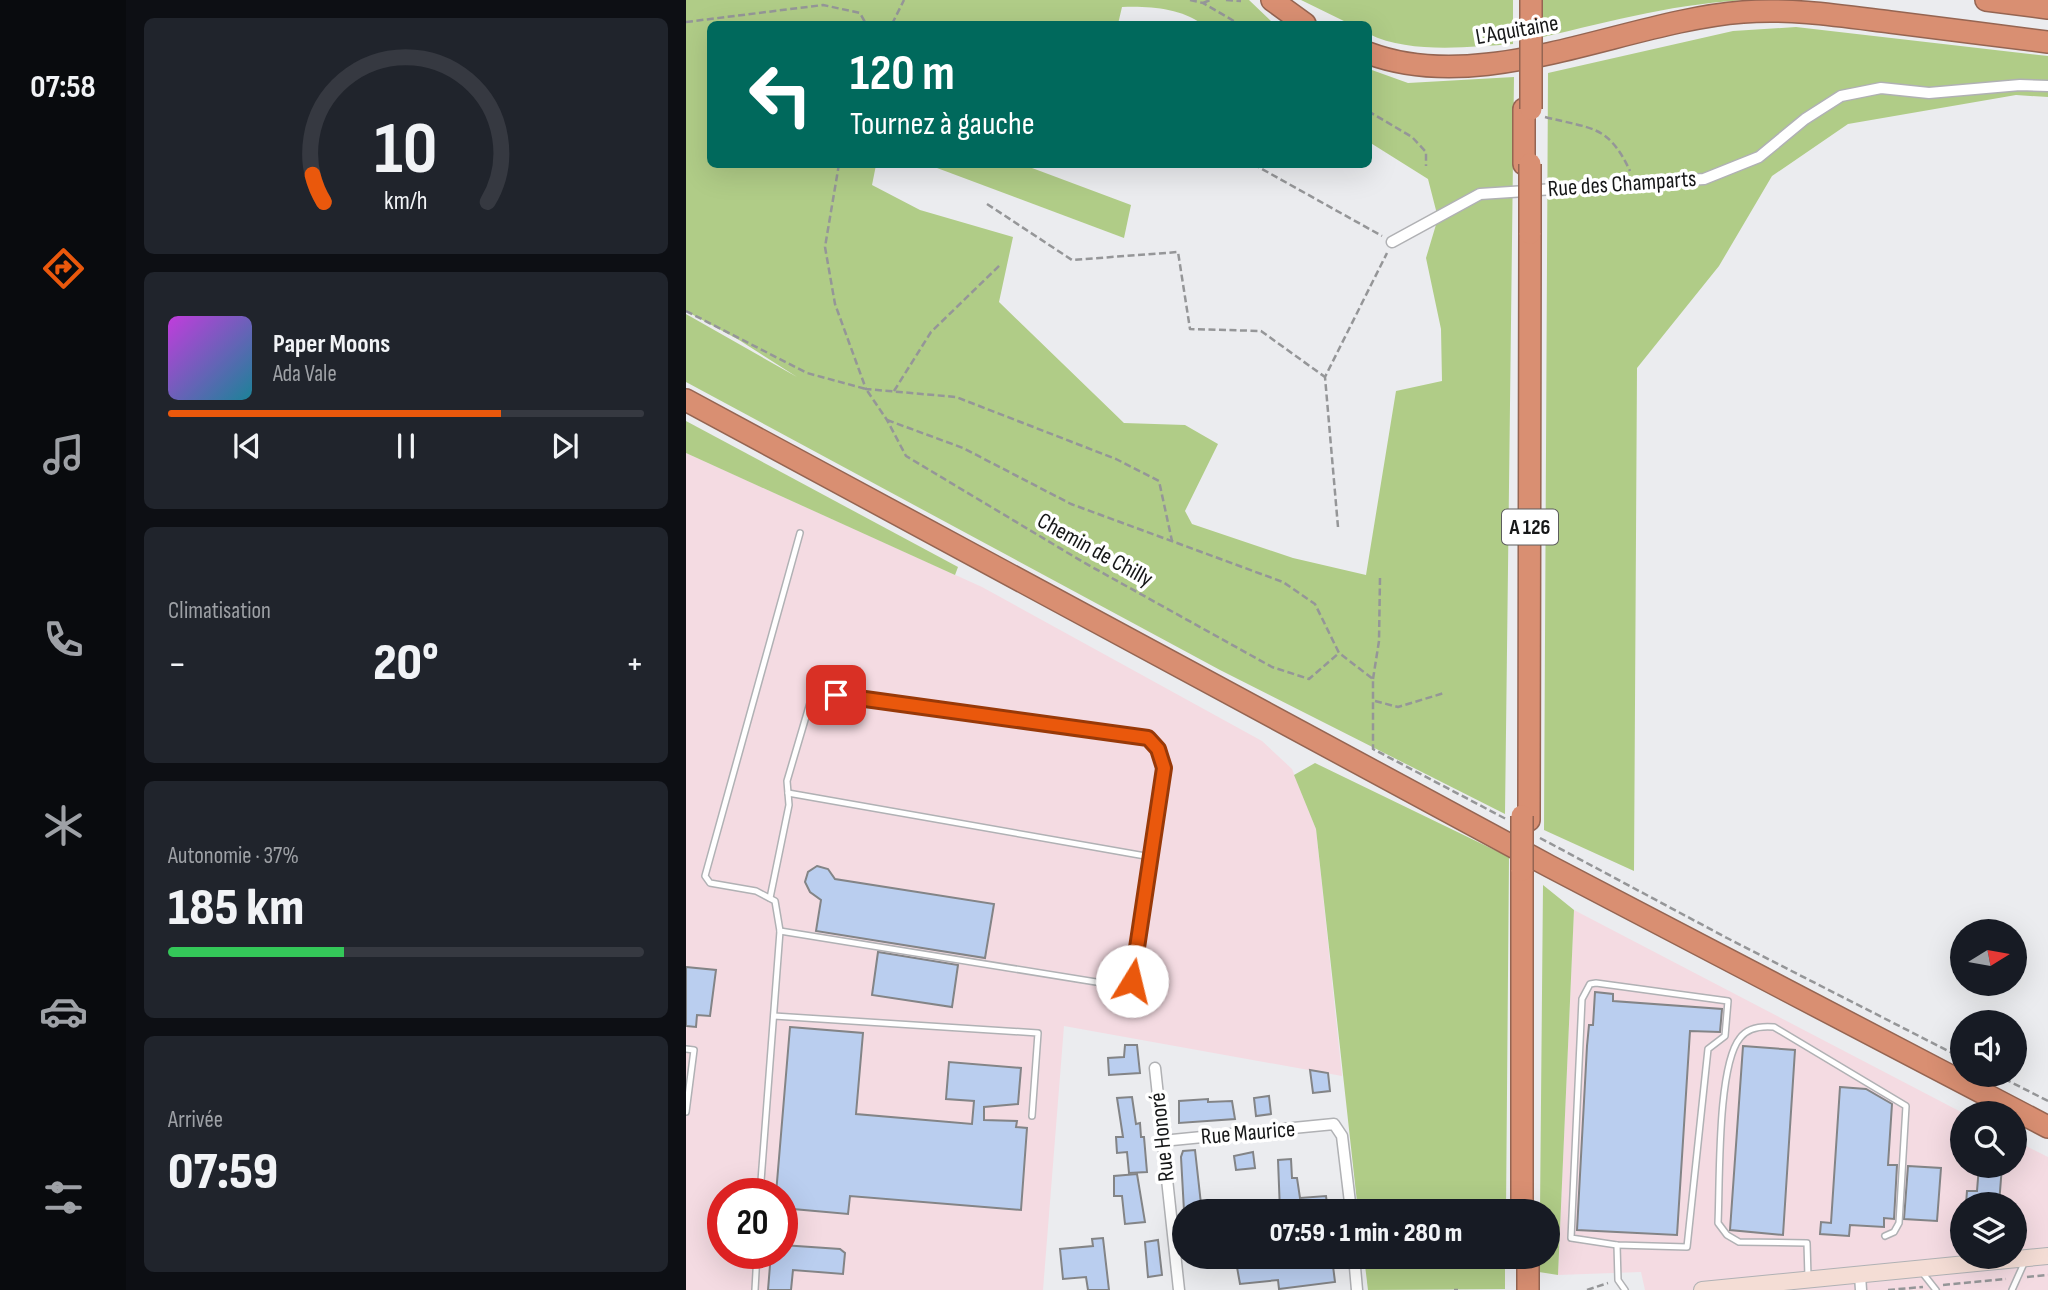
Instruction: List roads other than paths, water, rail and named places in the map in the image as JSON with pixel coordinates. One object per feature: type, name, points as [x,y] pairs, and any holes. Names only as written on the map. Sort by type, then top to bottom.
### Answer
[{"type":"highway","points":[[1272,0],[1301,21]]},
{"type":"highway","name":"A 126","points":[[1524,0],[1533,112]]},
{"type":"highway","name":"A 126","points":[[1528,1199],[1525,824],[1527,164],[1533,112],[1531,0]]},
{"type":"highway","points":[[1986,0],[2048,8]]},
{"type":"highway","name":"L'Aquitaine","points":[[1372,54],[1384,59],[1440,65],[1508,62],[1693,18],[1744,12],[1830,14],[2048,42]]},
{"type":"highway","points":[[686,400],[1549,866],[2048,1127]]},
{"type":"highway","name":"A 126","points":[[1522,1199],[1526,872]]},
{"type":"street","name":"Rue des Champarts","points":[[1392,242],[1480,194],[1704,180],[1759,157],[1805,119],[1841,96],[1881,88],[1929,93],[2020,85],[2048,86]]},
{"type":"street","name":"Rue Honoré","points":[[1155,1068],[1179,1290]]},
{"type":"street","name":"Rue Maurice","points":[[1162,1141],[1334,1124],[1342,1136],[1350,1199]]},
{"type":"street","points":[[2027,1254],[2048,1256]]},
{"type":"street","points":[[1702,1290],[1808,1280],[1830,1284],[1861,1282],[1950,1264]]},
{"type":"street","points":[[1355,1269],[1357,1290]]},
{"type":"lane","points":[[761,1178],[780,931],[775,901],[756,891],[710,883],[705,876],[800,533]]},
{"type":"lane","points":[[770,898],[789,806],[787,781],[810,703],[819,698],[836,695],[1148,738],[1158,749],[1164,768],[1151,857],[1132,981],[1123,988],[780,931]]},
{"type":"lane","points":[[788,793],[1151,857]]},
{"type":"lane","points":[[1596,983],[1728,1001],[1725,1037],[1708,1049],[1687,1247],[1617,1245],[1570,1238],[1584,991],[1590,984],[1596,983]]},
{"type":"lane","points":[[774,1016],[1038,1034],[1032,1116]]},
{"type":"lane","points":[[1808,1280],[1807,1243],[1739,1242],[1727,1235],[1718,1223],[1724,1105],[1731,1053],[1740,1037],[1750,1030],[1762,1026],[1774,1027],[1906,1106],[1899,1223],[1894,1232],[1885,1236]]},
{"type":"lane","points":[[686,1049],[694,1050],[686,1112]]},
{"type":"lane","points":[[1617,1245],[1618,1280],[1625,1290]]},
{"type":"lane","points":[[1919,1268],[1934,1288]]},
{"type":"lane","points":[[755,1290],[756,1269]]},
{"type":"lane","points":[[2012,1290],[2018,1269]]}]
